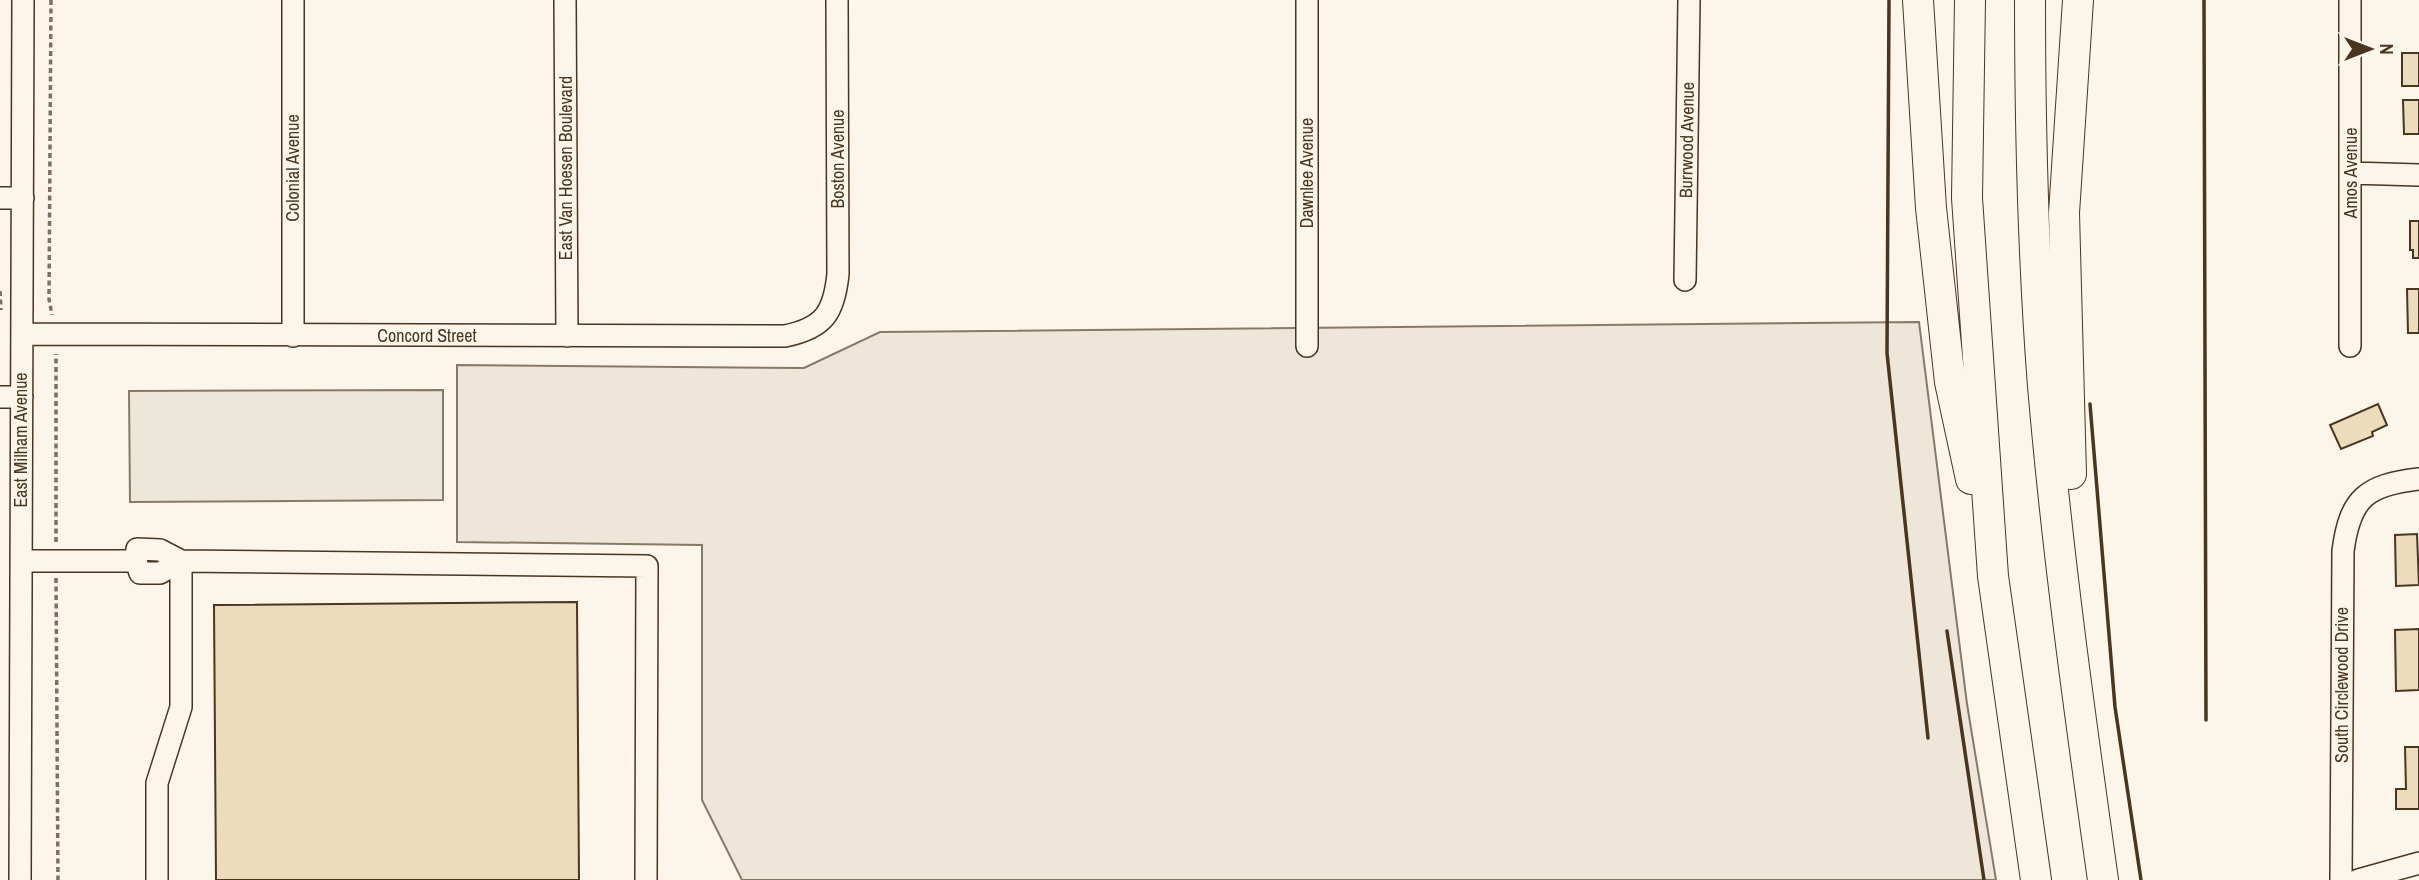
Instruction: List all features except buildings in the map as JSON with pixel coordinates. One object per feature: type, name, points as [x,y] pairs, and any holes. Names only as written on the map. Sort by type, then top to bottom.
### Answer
[{"type":"highway","points":[[1918,0],[1931,208],[1950,382],[1993,576]]},
{"type":"highway","points":[[1970,0],[1967,198],[1993,576],[2036,880]]},
{"type":"highway","points":[[2030,0],[2030,103],[2043,386],[2076,685],[2103,880]]},
{"type":"highway","points":[[2076,685],[2064,213],[2078,0]]},
{"type":"street","name":"East Milham Avenue","points":[[20,880],[10,822],[21,561],[23,0]]},
{"type":"street","name":"Colonial Avenue","points":[[293,0],[293,336]]},
{"type":"street","name":"East Van Hoesen Boulevard","points":[[565,0],[567,337]]},
{"type":"street","name":"Boston Avenue","points":[[827,316],[837,290],[838,274],[837,0]]},
{"type":"street","name":"Dawnlee Avenue","points":[[1307,0],[1307,346]]},
{"type":"street","name":"Burrwood Avenue","points":[[1685,280],[1689,0]]},
{"type":"street","name":"Amos Avenue","points":[[2350,0],[2350,346]]},
{"type":"street","points":[[2351,173],[2419,175]]},
{"type":"street","points":[[0,198],[23,198]]},
{"type":"street","name":"Concord Street","points":[[22,334],[785,336],[807,331],[827,316]]},
{"type":"street","points":[[0,397],[22,397]]},
{"type":"street","name":"South Circlewood Drive","points":[[2340,880],[2343,551],[2347,523],[2363,495],[2395,483],[2419,479]]},
{"type":"street","points":[[21,561],[136,561],[137,549],[160,550],[181,561],[647,566],[646,880]]},
{"type":"street","points":[[157,880],[157,783],[181,708],[181,561]]},
{"type":"street","points":[[2358,880],[2419,863]]},
{"type":"path","points":[[51,0],[49,299],[56,334],[58,880]]},
{"type":"shaded area","points":[[1919,322],[1967,704],[1996,880],[742,880],[702,800],[702,545],[457,542],[457,365],[804,368],[880,332]]},
{"type":"shaded area","points":[[443,390],[443,500],[130,502],[129,391]]},
{"type":"wall","points":[[1889,0],[1887,353],[1928,738]]},
{"type":"wall","points":[[2204,0],[2206,720]]},
{"type":"wall","points":[[2090,404],[2115,707],[2141,880]]},
{"type":"wall","points":[[1947,631],[1984,880]]}]
